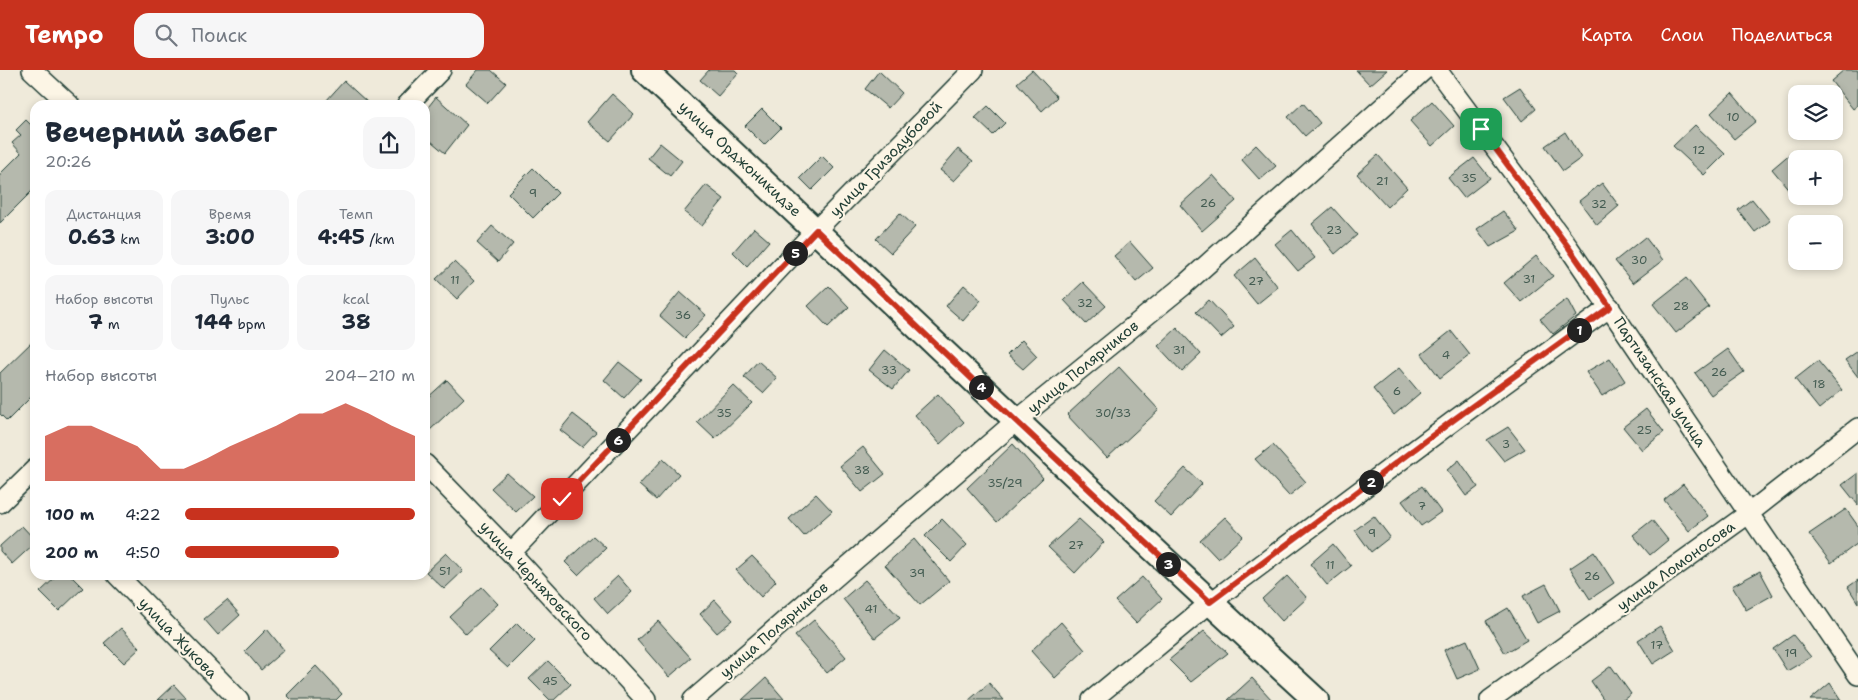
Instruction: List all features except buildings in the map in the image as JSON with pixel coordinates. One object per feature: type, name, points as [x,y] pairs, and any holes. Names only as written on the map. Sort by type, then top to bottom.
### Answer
[{"type":"main road","name":"улица Орджоникидзе","points":[[644,70],[816,230],[1016,421],[1316,700]]},
{"type":"street","points":[[32,70],[65,100]]},
{"type":"street","points":[[412,100],[442,70]]},
{"type":"street","name":"улица Гризодубовой","points":[[511,553],[816,230],[973,70]]},
{"type":"street","name":"улица Полярников","points":[[693,700],[1016,421],[1183,286],[1424,70]]},
{"type":"street","name":"Партизанская улица","points":[[1437,70],[1569,248],[1858,675]]},
{"type":"street","points":[[1092,700],[1210,602],[1456,418],[1610,307]]},
{"type":"street","name":"улица Ломоносова","points":[[1490,700],[1748,514],[1858,428]]},
{"type":"street","name":"улица Черняховского","points":[[430,469],[511,553],[646,700]]},
{"type":"street","points":[[0,503],[30,481]]},
{"type":"street","name":"улица Жукова","points":[[122,580],[238,700]]},
{"type":"route","points":[[562,499],[816,230],[1016,421],[1210,602],[1456,418],[1610,307],[1481,129]]}]
